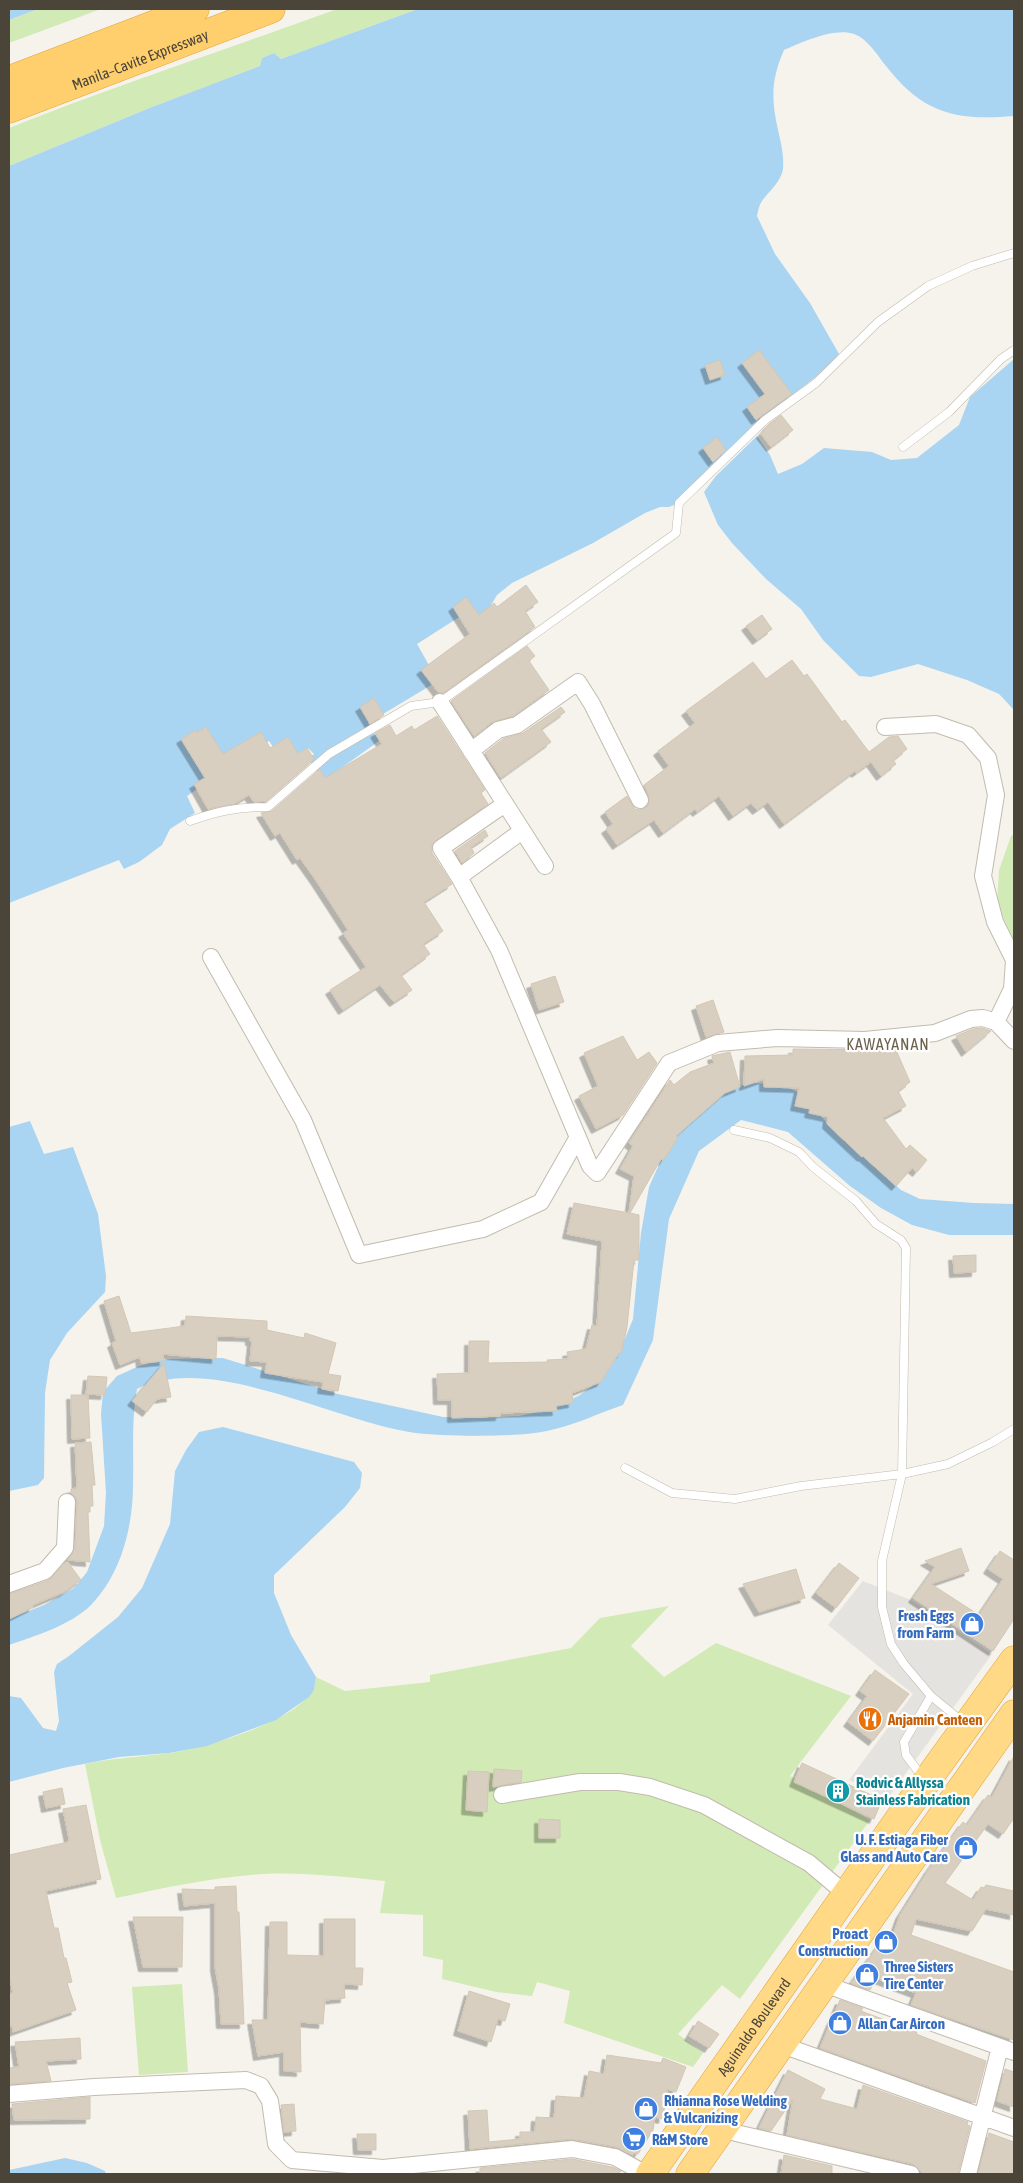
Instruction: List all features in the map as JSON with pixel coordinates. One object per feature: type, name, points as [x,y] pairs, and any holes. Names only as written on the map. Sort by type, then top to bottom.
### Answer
[{"type":"highway","name":"Manila–Cavite Expressway","points":[[9,80],[195,9]]},
{"type":"highway","name":"Manila–Cavite Expressway","points":[[9,109],[270,9]]},
{"type":"highway","name":"Aguinaldo Boulevard","points":[[650,2174],[1014,1660]]},
{"type":"highway","points":[[690,2174],[782,2045],[880,1901],[1014,1714]]},
{"type":"street","points":[[471,751],[498,730],[517,725],[578,682],[592,704],[640,800]]},
{"type":"street","points":[[440,702],[545,866]]},
{"type":"street","points":[[886,728],[936,724],[968,735],[988,758],[996,795],[983,876],[995,922],[1014,960],[1012,989],[996,1022]]},
{"type":"street","points":[[505,804],[441,848],[499,950],[590,1166],[597,1174],[669,1063],[718,1043],[777,1038],[865,1040],[935,1033],[971,1019],[983,1018],[996,1022],[1014,1041]]},
{"type":"street","points":[[459,877],[522,831]]},
{"type":"street","points":[[210,957],[304,1120],[359,1255],[483,1229],[541,1202],[578,1137]]},
{"type":"street","points":[[9,1584],[45,1571],[65,1548],[67,1502]]},
{"type":"street","points":[[502,1795],[580,1782],[619,1782],[650,1787],[704,1805],[809,1863],[847,1895]]},
{"type":"street","points":[[824,1984],[1007,2050],[982,2117],[968,2174]]},
{"type":"street","points":[[782,2045],[1014,2128]]},
{"type":"street","points":[[9,2094],[94,2087],[246,2080],[261,2086],[270,2101],[276,2144],[292,2160],[383,2168],[572,2149],[615,2157],[646,2174]]},
{"type":"street","points":[[722,2127],[736,2133],[911,2174]]},
{"type":"lane","points":[[190,821],[214,812],[238,807],[268,807],[329,754],[411,706],[440,702],[676,533],[679,503],[765,420],[816,383],[878,322],[928,286],[972,266],[1014,253]]},
{"type":"lane","points":[[903,447],[949,412],[1001,358],[1014,350]]},
{"type":"lane","points":[[734,1130],[770,1138],[799,1152],[813,1167],[856,1201],[876,1224],[901,1240],[906,1248],[902,1474],[882,1561],[882,1607],[892,1644],[904,1664],[931,1696],[968,1726]]},
{"type":"lane","points":[[625,1468],[672,1493],[735,1499],[801,1486],[902,1474],[948,1464],[993,1442],[1014,1429]]},
{"type":"lane","points":[[926,1782],[906,1755],[904,1742],[931,1696]]},
{"type":"green space","points":[[38,9],[101,9],[9,43],[9,20]]},
{"type":"green space","points":[[337,9],[418,9],[281,59],[274,53],[262,58],[260,66],[152,107],[9,166],[9,128]]},
{"type":"green space","points":[[1014,834],[1014,942],[997,903],[999,870],[1011,836]]},
{"type":"green space","points":[[669,1606],[631,1646],[664,1677],[716,1643],[851,1696],[790,1776],[870,1820],[740,1999],[722,1985],[678,2034],[703,2053],[693,2067],[564,2023],[570,1991],[537,1982],[532,1996],[496,1992],[442,1979],[443,1960],[423,1956],[423,1915],[380,1913],[385,1881],[309,1874],[245,1875],[208,1880],[116,1898],[100,1840],[85,1764],[183,1751],[252,1730],[283,1716],[298,1706],[314,1690],[316,1677],[345,1691],[430,1682],[430,1675],[571,1648],[600,1618]]},
{"type":"green space","points":[[182,1984],[188,2072],[139,2075],[132,1987]]},
{"type":"shaded area","points":[[863,1581],[911,1600],[992,1654],[888,1798],[849,1780],[913,1694],[828,1625]]},
{"type":"water","points":[[9,9],[38,9],[9,20]]},
{"type":"water","points":[[418,9],[1014,9],[1014,116],[975,117],[958,115],[942,111],[928,104],[914,95],[900,82],[868,43],[854,34],[838,32],[828,34],[784,50],[777,71],[773,99],[782,149],[783,169],[777,182],[761,203],[757,216],[775,254],[810,303],[839,354],[827,368],[781,404],[674,505],[660,507],[645,513],[593,543],[512,583],[497,595],[485,615],[471,619],[464,614],[417,644],[438,681],[368,723],[379,741],[323,781],[308,759],[314,754],[308,748],[283,761],[269,741],[187,796],[195,813],[170,829],[162,845],[139,862],[124,869],[119,860],[9,903],[9,166],[152,107],[260,66],[262,58],[274,53],[281,59]]},
{"type":"water","points":[[1014,359],[1014,710],[999,694],[967,680],[918,664],[871,677],[859,676],[823,640],[801,609],[766,579],[732,543],[718,525],[704,492],[716,476],[757,436],[770,455],[778,474],[802,464],[824,448],[872,452],[891,460],[917,458],[959,425],[970,397]]},
{"type":"water","points":[[752,1083],[780,1084],[800,1093],[838,1135],[901,1190],[920,1199],[1014,1204],[1014,1235],[949,1235],[912,1225],[881,1208],[850,1186],[788,1132],[741,1120],[699,1151],[669,1219],[653,1340],[623,1405],[569,1425],[537,1433],[488,1436],[455,1435],[425,1434],[392,1428],[240,1384],[203,1379],[168,1379],[137,1389],[133,1425],[131,1517],[123,1549],[110,1579],[101,1593],[83,1612],[52,1629],[9,1645],[9,1619],[44,1605],[74,1588],[87,1572],[104,1526],[106,1493],[101,1414],[103,1392],[117,1376],[139,1366],[168,1359],[223,1358],[338,1394],[443,1417],[519,1416],[551,1409],[580,1395],[604,1377],[620,1351],[633,1319],[641,1233],[649,1187],[664,1153],[684,1126],[728,1088]]},
{"type":"water","points":[[30,1121],[44,1154],[73,1147],[98,1214],[106,1276],[105,1292],[67,1333],[50,1360],[45,1393],[44,1478],[38,1485],[9,1491],[9,1127]]},
{"type":"water","points":[[223,1427],[354,1462],[362,1473],[360,1488],[345,1507],[274,1575],[274,1593],[291,1635],[316,1677],[314,1690],[309,1697],[276,1720],[207,1746],[169,1753],[119,1757],[63,1768],[9,1782],[9,1696],[21,1698],[43,1728],[56,1731],[59,1721],[54,1672],[57,1664],[118,1617],[142,1588],[170,1524],[175,1471],[186,1450],[199,1432]]},
{"type":"water","points":[[65,2158],[87,2163],[105,2171],[106,2174],[9,2174],[9,2170]]},
{"type":"building","points":[[759,350],[792,394],[756,420],[747,407],[765,394],[742,363]]},
{"type":"building","points":[[720,360],[725,375],[710,380],[705,365]]},
{"type":"building","points":[[781,415],[793,430],[771,447],[761,434],[769,424]]},
{"type":"building","points":[[717,437],[726,450],[713,462],[703,448]]},
{"type":"building","points":[[526,585],[538,602],[525,611],[535,627],[443,693],[438,692],[421,670],[470,634],[453,607],[466,597],[479,615],[494,603],[497,607]]},
{"type":"building","points":[[762,615],[772,629],[757,640],[746,626]]},
{"type":"building","points":[[527,646],[535,656],[529,661],[549,690],[513,716],[492,722],[474,736],[451,701]]},
{"type":"building","points":[[792,660],[804,676],[807,674],[842,722],[845,720],[869,752],[889,737],[898,736],[907,749],[893,760],[896,764],[881,776],[871,762],[856,773],[855,771],[784,824],[768,802],[757,810],[751,803],[733,816],[719,796],[697,812],[695,809],[663,833],[654,820],[617,845],[606,829],[613,824],[605,812],[627,796],[635,809],[640,810],[648,806],[649,796],[644,785],[669,766],[658,751],[695,723],[686,711],[753,662],[766,679]]},
{"type":"building","points":[[374,698],[384,715],[370,724],[360,707]]},
{"type":"building","points":[[561,707],[565,712],[541,729],[551,742],[501,778],[485,753],[503,739],[523,733]]},
{"type":"building","points":[[437,716],[485,790],[481,793],[488,804],[432,844],[432,853],[452,884],[424,902],[443,931],[423,944],[430,954],[401,975],[412,990],[394,1002],[380,985],[343,1010],[330,990],[366,967],[343,933],[348,930],[315,879],[300,858],[297,860],[280,833],[275,836],[261,813],[272,811],[320,769],[325,778],[382,744],[375,733],[390,725],[396,736],[412,726],[414,730]]},
{"type":"building","points":[[206,727],[223,754],[261,732],[270,748],[288,737],[298,754],[307,748],[314,759],[266,801],[254,802],[249,795],[234,804],[208,809],[194,784],[205,778],[181,739],[196,730],[197,733]]},
{"type":"building","points":[[485,830],[488,836],[471,847],[474,853],[462,863],[455,851]]},
{"type":"building","points":[[555,976],[564,1002],[539,1010],[531,984]]},
{"type":"building","points":[[713,1000],[724,1032],[706,1037],[696,1006]]},
{"type":"building","points":[[982,1028],[991,1031],[966,1052],[956,1036],[973,1029]]},
{"type":"building","points":[[623,1036],[637,1060],[649,1052],[657,1063],[623,1115],[596,1129],[579,1096],[598,1086],[584,1053]]},
{"type":"building","points":[[793,1049],[896,1050],[910,1082],[898,1091],[906,1106],[883,1118],[906,1149],[910,1145],[927,1160],[917,1172],[912,1168],[896,1186],[827,1124],[828,1117],[809,1113],[810,1109],[795,1106],[799,1088],[764,1087],[764,1079],[744,1086],[745,1056],[793,1055]]},
{"type":"building","points":[[730,1052],[740,1087],[725,1093],[676,1136],[678,1138],[663,1161],[661,1159],[630,1213],[639,1215],[639,1260],[634,1260],[627,1327],[621,1354],[619,1353],[601,1382],[572,1393],[573,1403],[556,1406],[557,1411],[500,1413],[500,1416],[452,1418],[452,1400],[438,1400],[437,1374],[469,1373],[469,1341],[489,1341],[488,1363],[548,1362],[547,1360],[568,1359],[567,1352],[586,1349],[592,1325],[597,1326],[602,1241],[567,1234],[574,1203],[629,1213],[634,1176],[620,1169],[633,1146],[629,1143],[670,1080],[674,1085],[690,1072],[714,1063],[712,1056]]},
{"type":"building","points":[[976,1255],[976,1272],[954,1273],[953,1256]]},
{"type":"building","points":[[119,1296],[131,1333],[185,1326],[186,1316],[267,1321],[267,1330],[304,1338],[305,1333],[336,1343],[328,1374],[341,1376],[338,1391],[322,1389],[323,1382],[265,1373],[267,1362],[250,1361],[252,1341],[250,1341],[250,1337],[217,1336],[216,1359],[163,1354],[164,1361],[141,1363],[140,1357],[120,1365],[112,1343],[116,1341],[104,1301]]},
{"type":"building","points":[[164,1363],[171,1397],[157,1399],[147,1412],[132,1401]]},
{"type":"building","points":[[88,1376],[107,1377],[105,1395],[86,1394]]},
{"type":"building","points":[[71,1395],[88,1395],[90,1438],[72,1439]]},
{"type":"building","points":[[91,1442],[95,1485],[92,1485],[93,1506],[90,1506],[90,1512],[88,1512],[90,1562],[68,1560],[75,1548],[77,1502],[76,1497],[71,1493],[71,1489],[77,1488],[75,1443]]},
{"type":"building","points":[[961,1548],[969,1571],[931,1584],[979,1615],[1003,1579],[988,1569],[1000,1551],[1014,1560],[1014,1619],[993,1651],[913,1598],[935,1567],[925,1561]]},
{"type":"building","points":[[67,1561],[81,1580],[64,1592],[33,1605],[33,1607],[9,1619],[9,1594],[49,1580]]},
{"type":"building","points":[[839,1563],[859,1578],[836,1608],[816,1593]]},
{"type":"building","points":[[796,1569],[805,1598],[759,1612],[743,1584]]},
{"type":"building","points":[[875,1670],[909,1694],[873,1741],[848,1722],[867,1696],[860,1691]]},
{"type":"building","points":[[1014,1756],[1014,1818],[1003,1834],[988,1824],[945,1883],[973,1900],[981,1887],[984,1888],[986,1885],[1014,1891],[1014,1915],[986,1909],[972,1931],[916,1919],[911,1935],[1014,1972],[1014,2040],[911,2005],[916,1993],[876,1978],[870,1990],[851,1983],[886,1935],[892,1938],[900,1915],[929,1869],[963,1822],[967,1825],[988,1795],[992,1797]]},
{"type":"building","name":"Rodvic & Allyssa Stainless Fabrication","points":[[802,1763],[882,1800],[874,1819],[794,1782]]},
{"type":"building","points":[[494,1769],[522,1771],[521,1782],[493,1787]]},
{"type":"building","points":[[468,1771],[489,1772],[487,1812],[466,1810]]},
{"type":"building","points":[[62,1788],[65,1804],[46,1808],[43,1792]]},
{"type":"building","points":[[86,1805],[101,1879],[46,1891],[54,1928],[58,1928],[64,1958],[66,1958],[72,1982],[67,1983],[76,2010],[13,2032],[12,2025],[9,2027],[9,1994],[13,1993],[9,1975],[9,1855],[68,1842],[63,1809]]},
{"type":"building","points":[[539,1819],[560,1820],[560,1838],[539,1838]]},
{"type":"building","points":[[236,1886],[244,2024],[221,2024],[219,1989],[215,1967],[215,1903],[184,1906],[182,1889],[215,1890],[215,1887]]},
{"type":"building","points":[[133,1917],[183,1917],[182,1967],[143,1967]]},
{"type":"building","points":[[324,1919],[355,1919],[355,1968],[363,1968],[362,1985],[344,1984],[345,1998],[325,2000],[323,2024],[300,2022],[301,2072],[284,2071],[284,2052],[258,2056],[252,2020],[268,2020],[270,1922],[287,1922],[287,1955],[324,1956]]},
{"type":"building","points":[[469,1991],[510,2004],[505,2021],[498,2019],[491,2042],[458,2031]]},
{"type":"building","points":[[840,2000],[863,2008],[861,2011],[917,2032],[916,2034],[986,2061],[975,2103],[820,2048]]},
{"type":"building","points":[[698,2021],[719,2034],[709,2048],[689,2036]]},
{"type":"building","points":[[80,2038],[81,2059],[46,2061],[51,2081],[9,2084],[9,2068],[19,2067],[15,2042]]},
{"type":"building","points":[[607,2055],[661,2063],[663,2058],[686,2067],[676,2092],[667,2089],[663,2119],[655,2117],[653,2130],[638,2154],[635,2153],[633,2155],[617,2147],[571,2139],[470,2149],[468,2111],[487,2110],[489,2142],[520,2139],[520,2132],[535,2132],[536,2117],[554,2118],[556,2096],[584,2098],[589,2071],[604,2074]]},
{"type":"building","points":[[1005,2069],[1014,2072],[1014,2107],[997,2101]]},
{"type":"building","points":[[788,2070],[825,2089],[820,2099],[857,2109],[863,2085],[968,2122],[967,2125],[970,2126],[958,2174],[923,2174],[913,2164],[787,2135],[793,2099],[771,2131],[759,2128]]},
{"type":"building","points":[[90,2097],[90,2119],[14,2120],[12,2104]]},
{"type":"building","points":[[294,2104],[296,2131],[284,2132],[281,2105]]},
{"type":"building","points":[[989,2133],[1014,2142],[1014,2174],[978,2174]]},
{"type":"building","points":[[357,2134],[376,2134],[376,2150],[358,2150]]},
{"type":"building","points":[[784,2155],[832,2166],[832,2174],[781,2174]]},
{"type":"building","points":[[572,2159],[612,2167],[621,2171],[618,2174],[480,2174],[480,2168]]},
{"type":"place","name":"Fresh Eggs from Farm","points":[[972,1624]]},
{"type":"place","name":"Anjamin Canteen","points":[[870,1719]]},
{"type":"place","name":"Rodvic & Allyssa Stainless Fabrication","points":[[838,1791]]},
{"type":"place","name":"U. F. Estiaga Fiber Glass and Auto Care","points":[[966,1848]]},
{"type":"place","name":"Proact Construction","points":[[886,1942]]},
{"type":"place","name":"Three Sisters Tire Center","points":[[867,1975]]},
{"type":"place","name":"Allan Car Aircon","points":[[840,2023]]},
{"type":"place","name":"Rhianna Rose Welding & Vulcanizing","points":[[646,2109]]},
{"type":"place","name":"R&M Store","points":[[634,2139]]},
{"type":"district","name":"KAWAYANAN","points":[[888,1044]]}]
